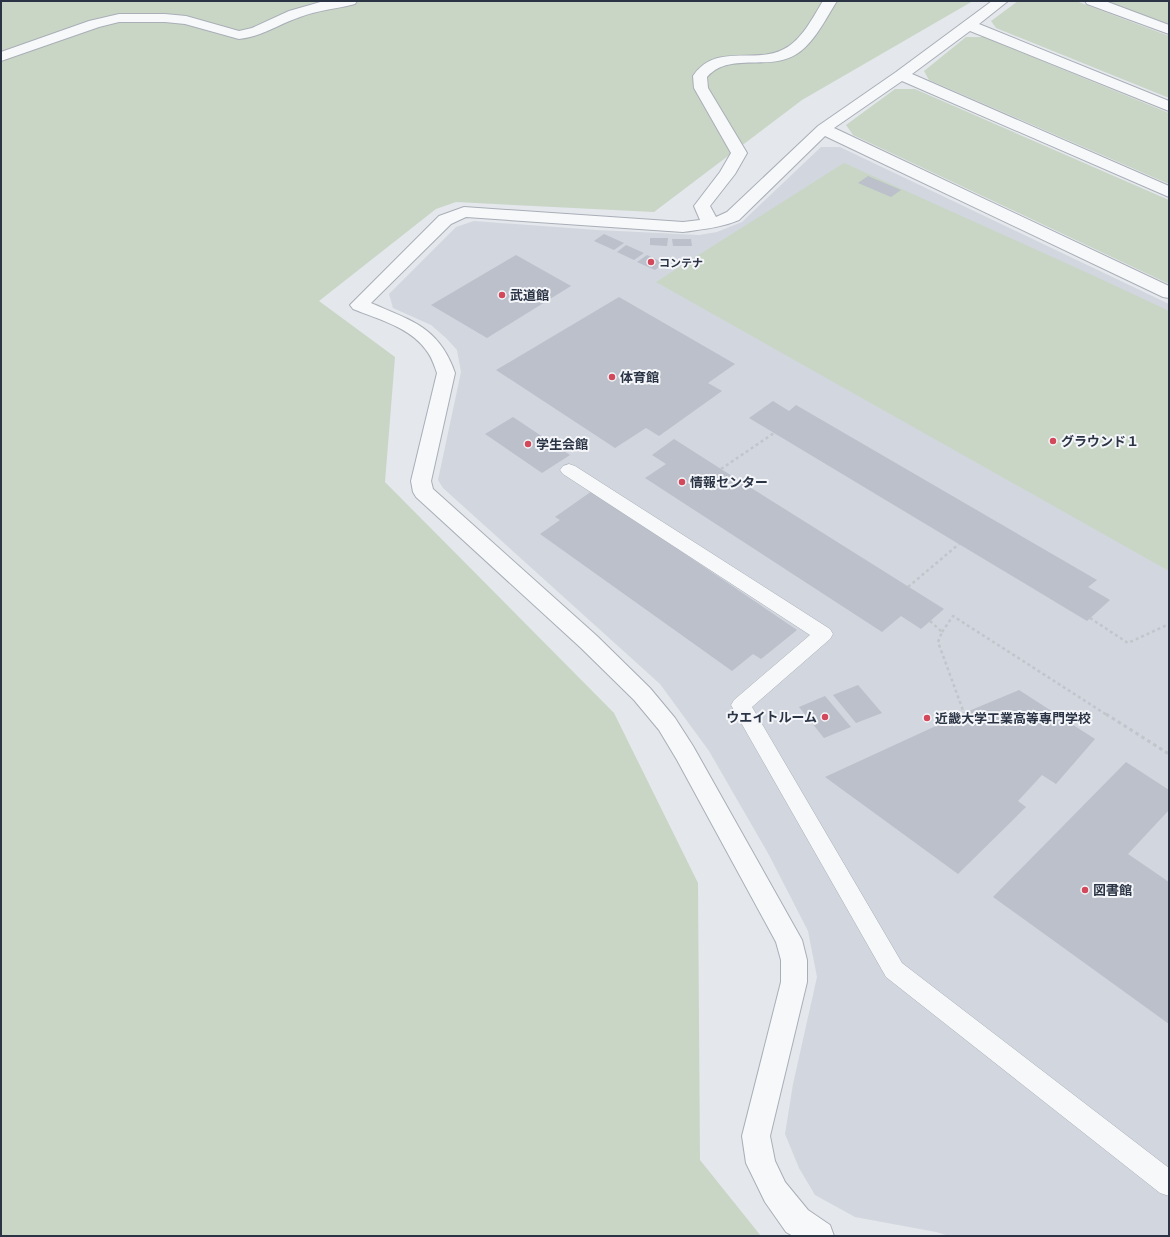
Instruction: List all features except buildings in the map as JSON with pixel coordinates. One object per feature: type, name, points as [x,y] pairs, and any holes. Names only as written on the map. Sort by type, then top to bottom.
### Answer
[{"type":"street","points":[[1,57],[110,19],[178,19],[239,36],[252,33],[285,18],[315,7],[350,1]]},
{"type":"street","points":[[711,224],[702,206],[735,162],[738,153],[701,88],[700,76],[708,67],[724,61],[776,58],[791,52],[817,21],[830,1]]},
{"type":"street","points":[[819,1236],[797,1221],[775,1192],[761,1163],[756,1136],[794,982],[794,960],[789,940],[685,753],[667,724],[642,694],[589,642],[423,492],[421,481],[446,372],[443,359],[433,344],[418,331],[359,305],[445,220],[464,212],[683,227],[711,224],[733,216],[823,129],[901,75],[1001,1]]},
{"type":"street","points":[[1092,1],[1169,30]]},
{"type":"street","points":[[968,25],[1169,106]]},
{"type":"street","points":[[901,75],[1169,192]]},
{"type":"street","points":[[823,129],[1169,293]]},
{"type":"lane","points":[[569,470],[823,634],[741,705],[894,970],[1169,1184]]},
{"type":"path","points":[[721,469],[774,433]]},
{"type":"path","points":[[908,587],[959,544]]},
{"type":"path","points":[[964,713],[938,642],[942,632],[953,616],[1169,754]]},
{"type":"path","points":[[1090,618],[1128,643],[1169,624]]},
{"type":"path","points":[[930,621],[942,632]]},
{"type":"shaded area","name":"近畿大学工業高等専門学校","points":[[821,147],[840,147],[1169,304],[1169,1236],[949,1236],[936,1232],[855,1217],[815,1195],[799,1168],[785,1134],[793,1084],[817,977],[808,931],[769,855],[709,751],[660,684],[443,488],[438,480],[461,372],[457,350],[431,325],[393,308],[389,294],[456,227],[474,221],[597,230],[699,235],[717,232],[742,222]]},
{"type":"green space","points":[[1,1],[973,1],[802,100],[654,212],[456,202],[436,209],[319,301],[395,357],[385,482],[614,713],[698,883],[700,1160],[761,1236],[1,1236]]},
{"type":"green space","points":[[1018,1],[1076,1],[1169,36],[1169,98],[996,28],[991,21]]},
{"type":"green space","points":[[1106,1],[1169,1],[1169,25]]},
{"type":"green space","points":[[966,37],[984,37],[1169,113],[1169,184],[929,80],[924,71]]},
{"type":"green space","points":[[895,89],[915,89],[1169,200],[1169,284],[853,135],[846,125]]},
{"type":"green space","name":"グラウンド１","points":[[844,163],[1169,311],[1169,571],[656,282]]},
{"type":"place","name":"コンテナ","points":[[651,262]]},
{"type":"place","name":"武道館","points":[[502,295]]},
{"type":"place","name":"体育館","points":[[612,377]]},
{"type":"place","name":"グラウンド１","points":[[1053,441]]},
{"type":"place","name":"学生会館","points":[[528,444]]},
{"type":"place","name":"情報センター","points":[[682,482]]},
{"type":"place","name":"ウエイトルーム","points":[[825,717]]},
{"type":"place","name":"近畿大学工業高等専門学校","points":[[927,718]]},
{"type":"place","name":"図書館","points":[[1085,890]]}]
